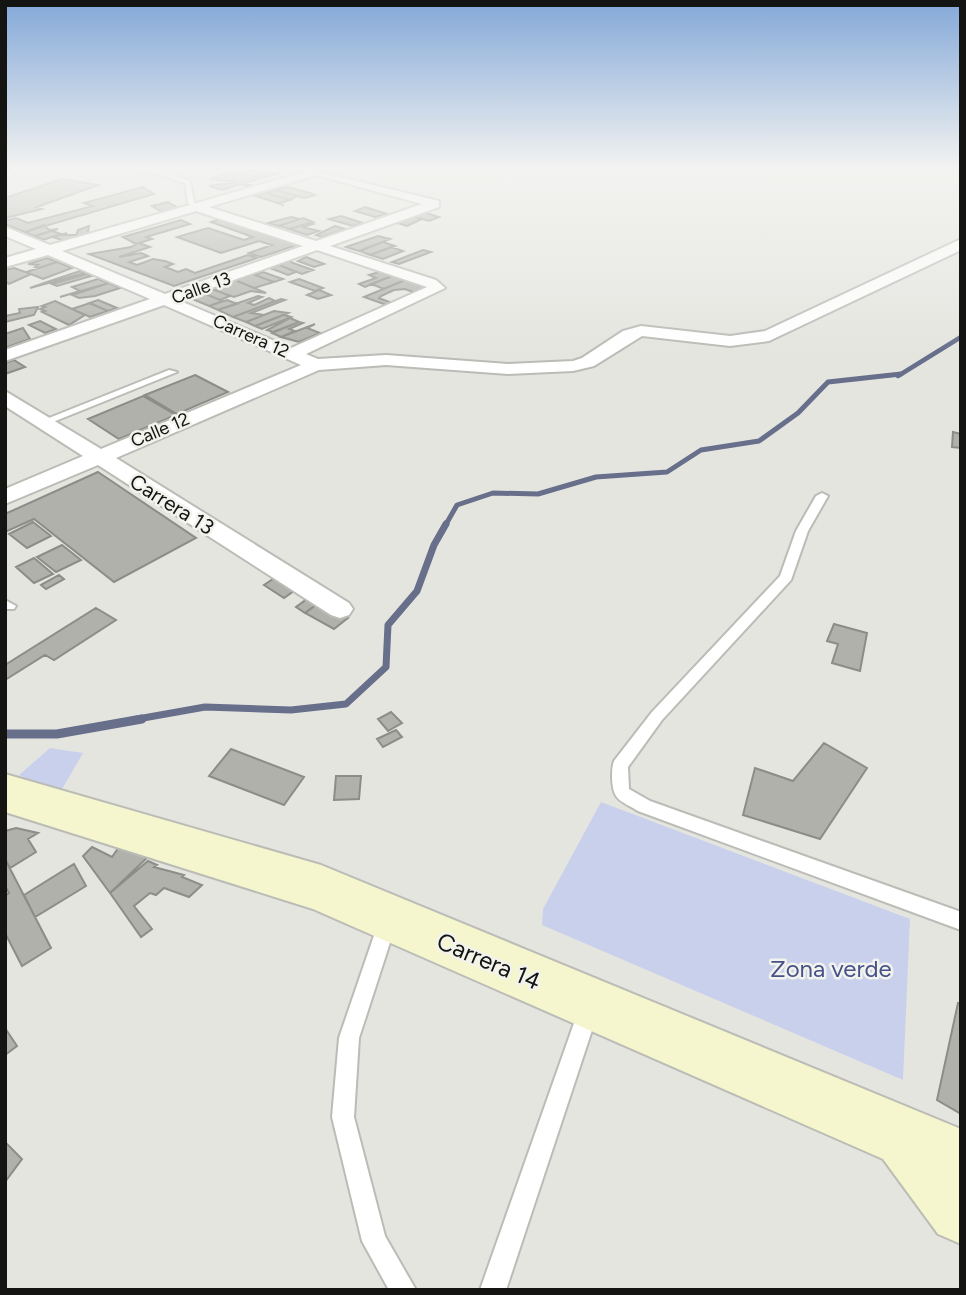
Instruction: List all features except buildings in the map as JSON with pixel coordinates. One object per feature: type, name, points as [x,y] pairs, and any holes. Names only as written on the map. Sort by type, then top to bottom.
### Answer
[{"type":"street","points":[[5,265],[123,230]]},
{"type":"street","points":[[270,230],[431,283],[437,288],[292,354]]},
{"type":"street","name":"Calle 13","points":[[5,353],[355,230]]},
{"type":"street","name":"Carrera 12","points":[[5,231],[316,365],[386,360],[508,369],[573,366],[588,362],[629,335],[641,331],[730,341],[769,336],[953,250],[961,243]]},
{"type":"street","name":"Calle 12","points":[[5,496],[316,365]]},
{"type":"street","name":"Carrera 13","points":[[5,397],[340,609]]},
{"type":"street","name":"Carrera 14","points":[[5,793],[321,888],[388,919],[961,1161]]},
{"type":"street","points":[[905,1137],[961,1211]]},
{"type":"lane","points":[[44,422],[172,372]]},
{"type":"lane","points":[[822,496],[802,531],[786,577],[657,716],[620,766],[621,793],[644,806],[961,921]]},
{"type":"lane","points":[[388,919],[349,1038],[343,1117],[374,1241],[403,1290]]},
{"type":"lane","points":[[493,1290],[591,1004]]},
{"type":"green space","points":[[50,748],[83,753],[58,796],[19,775]]},
{"type":"green space","name":"Zona verde","points":[[601,802],[910,919],[903,1080],[542,925],[543,909]]},
{"type":"waterway","points":[[898,376],[961,337]]},
{"type":"waterway","points":[[445,526],[457,505],[493,493],[538,494],[596,477],[667,472],[701,450],[759,441],[798,413],[828,382],[901,374]]},
{"type":"waterway","points":[[132,720],[205,707],[291,710],[346,704],[386,667],[388,625],[417,591],[434,545],[446,524]]},
{"type":"waterway","points":[[5,734],[57,734],[142,719]]}]
